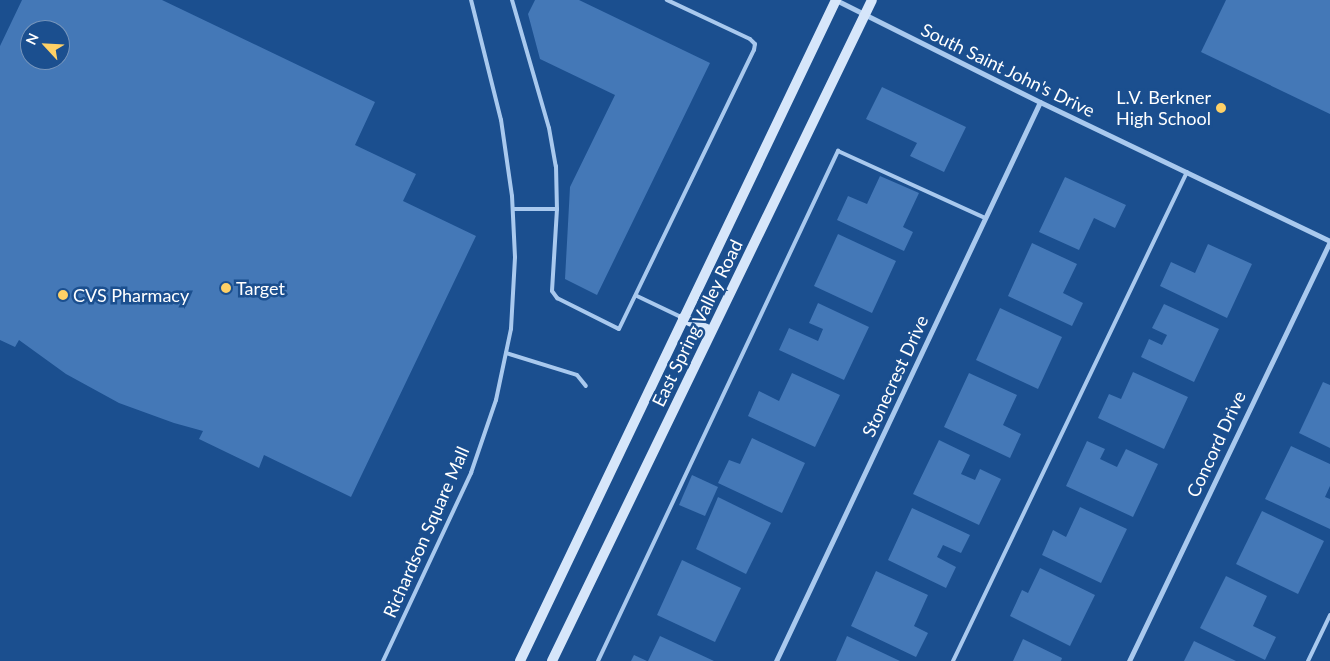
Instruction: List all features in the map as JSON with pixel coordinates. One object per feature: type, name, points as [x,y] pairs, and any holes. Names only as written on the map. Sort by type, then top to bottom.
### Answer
[{"type":"street","name":"East Spring Valley Road","points":[[520,661],[836,0]]},
{"type":"street","name":"South Saint John's Drive","points":[[836,0],[1040,102],[1330,241]]},
{"type":"street","name":"East Spring Valley Road","points":[[552,661],[872,0]]},
{"type":"street","name":"Stonecrest Drive","points":[[776,661],[1040,102]]},
{"type":"street","name":"Concord Drive","points":[[1129,661],[1330,241]]},
{"type":"street","points":[[684,318],[711,332]]},
{"type":"lane","name":"Richardson Square Mall","points":[[383,661],[471,473],[496,400],[512,329],[515,258],[513,209],[501,120],[471,0]]},
{"type":"lane","points":[[512,0],[549,128],[556,166],[557,209],[553,295],[619,329],[637,296],[754,50],[755,44],[750,39],[667,0]]},
{"type":"lane","points":[[598,661],[838,151],[985,218]]},
{"type":"lane","points":[[953,661],[1187,172]]},
{"type":"lane","points":[[513,209],[557,209]]},
{"type":"lane","points":[[637,296],[684,318]]},
{"type":"lane","points":[[506,353],[577,375],[586,386]]},
{"type":"lane","points":[[1308,661],[1330,615]]},
{"type":"building","name":"Target","points":[[22,0],[162,0],[375,102],[355,145],[416,174],[403,201],[476,236],[351,497],[264,455],[259,468],[199,439],[203,431],[174,423],[119,403],[66,374],[19,340],[15,347],[0,340],[0,46]]},
{"type":"building","points":[[535,0],[579,0],[710,63],[597,295],[565,279],[570,187],[615,95],[540,59],[528,14]]},
{"type":"building","points":[[1226,0],[1330,0],[1330,114],[1201,52]]},
{"type":"building","points":[[882,87],[966,127],[944,172],[910,156],[917,143],[866,119]]},
{"type":"building","points":[[880,176],[919,193],[903,227],[913,232],[904,251],[837,220],[848,196],[867,204]]},
{"type":"building","points":[[1065,177],[1126,205],[1115,228],[1094,218],[1079,250],[1039,232]]},
{"type":"building","points":[[838,234],[896,261],[872,313],[814,286]]},
{"type":"building","points":[[1032,243],[1077,264],[1063,293],[1083,303],[1072,326],[1008,296]]},
{"type":"building","points":[[1208,244],[1252,264],[1227,318],[1160,286],[1171,262],[1195,273]]},
{"type":"building","points":[[818,303],[869,327],[844,380],[779,350],[789,328],[818,341],[823,329],[809,323]]},
{"type":"building","points":[[1164,304],[1219,329],[1194,382],[1141,357],[1149,339],[1162,345],[1167,335],[1152,328]]},
{"type":"building","points":[[1000,308],[1062,337],[1038,389],[976,360]]},
{"type":"building","points":[[1133,372],[1188,397],[1164,449],[1098,418],[1109,394],[1121,399]]},
{"type":"building","points":[[792,373],[840,395],[815,447],[748,416],[759,391],[779,401]]},
{"type":"building","points":[[969,373],[1017,395],[1003,425],[1021,434],[1010,458],[944,427]]},
{"type":"building","points":[[1323,382],[1330,385],[1330,448],[1299,433]]},
{"type":"building","points":[[752,438],[805,463],[782,513],[718,483],[729,460],[740,464]]},
{"type":"building","points":[[939,440],[970,455],[961,474],[975,480],[980,469],[1001,479],[979,525],[913,494]]},
{"type":"building","points":[[1087,441],[1105,449],[1100,459],[1117,467],[1126,449],[1158,464],[1133,517],[1066,486]]},
{"type":"building","points":[[1291,446],[1330,464],[1330,486],[1325,497],[1330,499],[1330,529],[1265,499]]},
{"type":"building","points":[[692,475],[718,487],[705,516],[679,505]]},
{"type":"building","points":[[718,497],[771,523],[746,574],[696,549]]},
{"type":"building","points":[[1080,507],[1127,529],[1101,583],[1042,555],[1053,530],[1066,537]]},
{"type":"building","points":[[912,508],[970,535],[961,553],[943,545],[937,557],[956,567],[946,588],[888,560]]},
{"type":"building","points":[[1262,511],[1324,541],[1298,594],[1236,564]]},
{"type":"building","points":[[682,560],[741,588],[715,642],[657,615]]},
{"type":"building","points":[[1040,568],[1095,595],[1070,646],[1010,616],[1022,590],[1028,593]]},
{"type":"building","points":[[876,571],[928,595],[914,626],[928,633],[916,657],[851,626]]},
{"type":"building","points":[[1226,576],[1267,596],[1253,626],[1276,637],[1265,660],[1200,628]]},
{"type":"building","points":[[660,636],[714,661],[648,661]]},
{"type":"building","points":[[847,636],[900,661],[836,661]]},
{"type":"building","points":[[1023,639],[1062,658],[1061,661],[1013,661]]},
{"type":"building","points":[[1194,641],[1236,661],[1184,661]]},
{"type":"building","points":[[634,655],[647,661],[631,661]]},
{"type":"place","name":"L.V. Berkner High School","points":[[1221,108]]},
{"type":"place","name":"Target","points":[[226,288]]},
{"type":"place","name":"CVS Pharmacy","points":[[63,295]]}]
